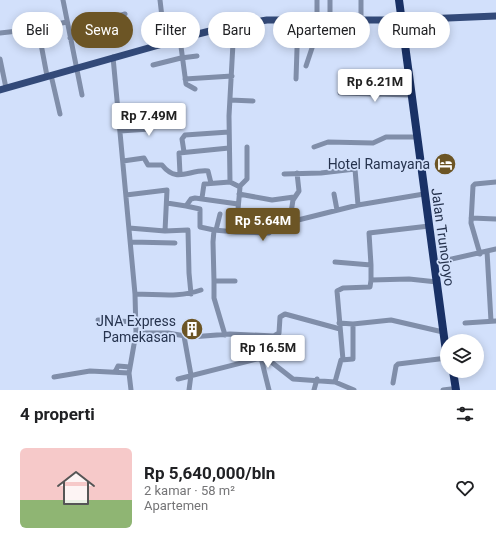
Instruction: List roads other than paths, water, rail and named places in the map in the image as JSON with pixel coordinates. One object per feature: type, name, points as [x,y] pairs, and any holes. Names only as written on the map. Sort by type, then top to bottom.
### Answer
[{"type":"highway","name":"Jalan Trunojoyo","points":[[399,0],[401,12]]},
{"type":"highway","name":"Jalan Trunojoyo","points":[[403,0],[403,12]]},
{"type":"highway","name":"Jalan Trunojoyo","points":[[405,48],[407,73],[429,226],[439,262],[437,282],[443,332]]},
{"type":"highway","name":"Jalan Trunojoyo","points":[[407,48],[448,334]]},
{"type":"highway","points":[[449,378],[450,390]]},
{"type":"highway","points":[[450,390],[452,378]]},
{"type":"main road","points":[[450,19],[496,16]]},
{"type":"main road","points":[[3,89],[146,48]]},
{"type":"street","points":[[63,0],[66,22],[82,95]]},
{"type":"street","points":[[160,0],[161,12]]},
{"type":"street","points":[[317,0],[317,12]]},
{"type":"street","points":[[330,0],[330,12]]},
{"type":"street","points":[[360,12],[361,0]]},
{"type":"street","points":[[0,33],[12,32]]},
{"type":"street","points":[[43,48],[60,114]]},
{"type":"street","points":[[181,48],[187,86],[195,88]]},
{"type":"street","points":[[230,182],[229,132],[233,48]]},
{"type":"street","points":[[296,78],[297,48]]},
{"type":"street","points":[[306,66],[312,48]]},
{"type":"street","points":[[153,65],[197,56]]},
{"type":"street","points":[[113,57],[119,108],[137,322],[130,367],[131,390]]},
{"type":"street","points":[[0,59],[3,89]]},
{"type":"street","points":[[393,74],[407,73]]},
{"type":"street","points":[[185,79],[232,76]]},
{"type":"street","points":[[340,93],[411,95]]},
{"type":"street","points":[[230,100],[253,101]]},
{"type":"street","points":[[119,108],[137,107]]},
{"type":"street","points":[[120,131],[152,128],[155,116],[142,118],[140,128]]},
{"type":"street","points":[[184,152],[182,139],[185,136],[229,132]]},
{"type":"street","points":[[314,147],[328,142],[373,143],[386,138],[417,137]]},
{"type":"street","points":[[236,232],[240,186],[247,179],[247,147]]},
{"type":"street","points":[[180,174],[178,154],[184,152],[230,148]]},
{"type":"street","points":[[123,161],[144,158],[148,165],[162,165],[172,174],[208,171],[211,183]]},
{"type":"street","points":[[284,174],[321,174],[355,169],[358,205]]},
{"type":"street","points":[[290,219],[294,197],[299,191],[297,173]]},
{"type":"street","points":[[202,198],[203,185],[230,182],[240,186]]},
{"type":"street","points":[[480,254],[471,229],[473,185],[496,182]]},
{"type":"street","points":[[126,195],[168,191],[165,231]]},
{"type":"street","points":[[239,194],[272,200],[294,197]]},
{"type":"street","points":[[334,194],[337,210]]},
{"type":"street","points":[[167,203],[200,209],[200,227],[236,232],[270,233],[275,218],[304,219],[358,205],[424,194]]},
{"type":"street","points":[[186,206],[192,198],[202,198],[238,204]]},
{"type":"street","points":[[220,214],[213,242],[214,299],[224,335]]},
{"type":"street","points":[[471,218],[496,219]]},
{"type":"street","points":[[335,382],[341,361],[343,360],[338,290],[343,288],[370,287],[371,265],[369,233],[429,226]]},
{"type":"street","points":[[129,228],[189,231],[189,273],[191,294]]},
{"type":"street","points":[[131,242],[175,243]]},
{"type":"street","points":[[439,262],[480,254],[496,249]]},
{"type":"street","points":[[465,323],[494,321],[487,252]]},
{"type":"street","points":[[335,262],[371,265]]},
{"type":"street","points":[[489,269],[496,268]]},
{"type":"street","points":[[371,280],[409,279],[437,282]]},
{"type":"street","points":[[214,281],[235,281]]},
{"type":"street","points":[[135,294],[150,293],[164,296],[191,294],[201,290]]},
{"type":"street","points":[[136,333],[168,333],[201,337],[224,335],[277,335],[280,331],[280,317],[285,314],[340,326],[391,320],[443,332]]},
{"type":"street","points":[[98,320],[137,322]]},
{"type":"street","points":[[343,360],[353,359],[353,324]]},
{"type":"street","points":[[184,336],[191,375],[189,390]]},
{"type":"street","points":[[246,336],[250,360]]},
{"type":"street","points":[[261,358],[269,390]]},
{"type":"street","points":[[178,379],[215,371],[261,358],[270,360],[293,379],[317,379],[335,382],[354,390]]},
{"type":"street","points":[[393,384],[396,365],[440,360]]},
{"type":"street","points":[[115,372],[118,366],[130,367]]},
{"type":"street","points":[[54,378],[90,371],[130,373]]},
{"type":"street","points":[[314,390],[317,379]]},
{"type":"place","name":"Hotel Ramayana","points":[[445,164]]},
{"type":"place","name":"JNA Express Pamekasan","points":[[192,329]]}]
